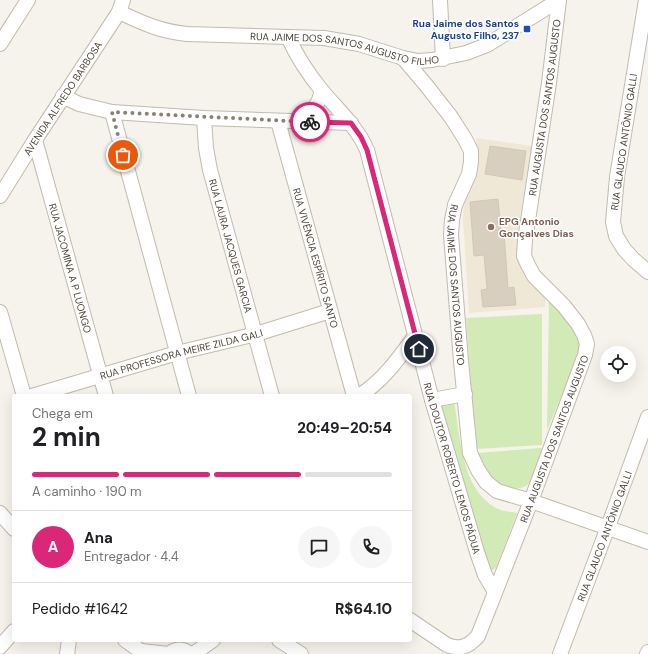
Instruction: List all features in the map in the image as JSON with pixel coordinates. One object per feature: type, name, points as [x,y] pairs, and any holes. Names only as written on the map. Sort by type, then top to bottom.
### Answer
[{"type":"street","points":[[0,44],[28,0]]},
{"type":"street","points":[[440,0],[443,59]]},
{"type":"street","name":"RUA JAIME DOS SANTOS AUGUSTO FILHO","points":[[121,6],[149,26],[166,32],[187,34],[324,38],[359,44],[403,58],[418,61],[443,59],[466,53],[487,45],[559,0]]},
{"type":"street","name":"RUA AUGUSTA DOS SANTOS AUGUSTO","points":[[412,618],[453,648],[466,646],[472,643],[478,636],[482,630],[526,500],[583,363],[587,344],[578,324],[564,306],[534,276],[524,256],[525,240],[549,85],[559,0]]},
{"type":"street","name":"RUA GLAUCO ANTÔNIO GALLI","points":[[646,0],[617,177],[613,222],[616,236],[624,249],[648,272]]},
{"type":"street","name":"AVENIDA ALFREDO BARBOSA","points":[[0,196],[121,6]]},
{"type":"street","name":"RUA DOUTOR ROBERTO LEMOS PÁDUA","points":[[288,37],[296,54],[322,91],[351,123],[361,137],[367,150],[432,400],[477,552],[485,575],[495,592]]},
{"type":"street","name":"RUA JAIME DOS SANTOS AUGUSTO","points":[[403,58],[451,117],[471,151],[469,174],[455,205],[451,235],[470,453],[478,470],[486,482],[497,490],[648,542]]},
{"type":"street","points":[[307,122],[319,100],[322,91]]},
{"type":"street","points":[[63,96],[79,104],[112,112],[204,118],[351,123]]},
{"type":"street","points":[[112,112],[188,394]]},
{"type":"street","name":"RUA LAURA JACQUES GARCIA","points":[[204,118],[206,148],[210,170],[271,394]]},
{"type":"street","name":"RUA VIVÊNCIA ESPÍRITO SANTO","points":[[278,121],[353,394]]},
{"type":"street","name":"RUA JACOMINA A P LUONGO","points":[[35,140],[105,394]]},
{"type":"street","name":"RUA PROFESSORA MEIRE ZILDA GALI","points":[[38,394],[177,353],[256,334],[330,311]]},
{"type":"street","points":[[0,312],[23,394]]},
{"type":"street","points":[[362,394],[386,374],[416,336]]},
{"type":"street","points":[[432,400],[465,394]]},
{"type":"street","name":"RUA GLAUCO ANTÔNIO GALLI","points":[[560,654],[648,417]]},
{"type":"street","points":[[0,512],[12,527]]},
{"type":"street","points":[[67,654],[69,642]]},
{"type":"street","points":[[128,642],[143,653],[171,649],[184,650],[190,654]]},
{"type":"street","points":[[193,654],[210,642]]},
{"type":"street","points":[[282,642],[301,654]]},
{"type":"shaded area","name":"EPG Antonio Gonçalves Dias","points":[[476,138],[532,146],[517,234],[517,257],[523,274],[545,295],[545,307],[469,313],[463,220],[464,197],[477,168]]},
{"type":"green space","points":[[549,300],[560,308],[579,335],[580,347],[575,364],[547,430]]},
{"type":"green space","points":[[542,314],[542,445],[476,449],[466,318]]},
{"type":"green space","points":[[454,400],[464,460],[469,475],[476,488],[484,499],[496,508],[503,511],[517,513],[496,568],[492,570],[489,568],[439,404]]},
{"type":"green space","points":[[542,448],[533,478],[524,487],[519,488],[501,485],[490,478],[484,470],[477,453]]},
{"type":"building","points":[[490,146],[526,151],[522,180],[485,174]]},
{"type":"building","points":[[498,199],[501,232],[504,232],[508,288],[514,287],[516,305],[483,307],[481,290],[487,289],[484,255],[474,256],[470,202]]},
{"type":"way so far","points":[[123,155],[112,112],[204,118],[310,122]]},
{"type":"place","name":"Rua Jaime dos Santos Augusto Filho, 237","points":[[527,29]]},
{"type":"place","name":"EPG Antonio Gonçalves Dias","points":[[491,227]]},
{"type":"route","points":[[310,122],[351,123],[361,137],[367,150],[419,349]]}]
